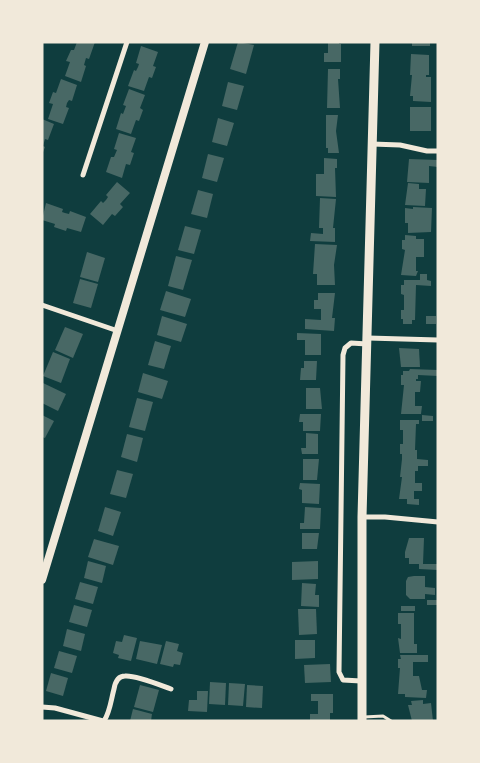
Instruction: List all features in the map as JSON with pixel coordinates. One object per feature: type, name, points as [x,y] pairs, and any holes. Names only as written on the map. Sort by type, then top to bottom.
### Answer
[{"type":"highway","points":[[362,719],[362,517],[375,42]]},
{"type":"main road","points":[[42,580],[205,42]]},
{"type":"street","points":[[83,175],[127,42]]},
{"type":"street","points":[[372,144],[400,145],[438,151]]},
{"type":"street","points":[[42,304],[118,332]]},
{"type":"street","points":[[361,681],[343,680],[339,672],[343,354],[345,348],[351,343],[438,340]]},
{"type":"street","points":[[362,517],[438,522]]},
{"type":"street","points":[[42,707],[55,708],[103,721],[108,715],[115,683],[120,678],[133,677],[171,689]]},
{"type":"lane","points":[[362,719],[383,716],[391,721]]},
{"type":"building","points":[[77,42],[95,42],[89,59],[86,58],[81,82],[65,76],[70,62],[66,61]]},
{"type":"building","points":[[238,42],[254,45],[246,74],[230,69]]},
{"type":"building","points":[[328,42],[341,44],[341,62],[324,62],[324,53],[328,53]]},
{"type":"building","points":[[412,42],[430,42],[430,46],[412,46]]},
{"type":"building","points":[[141,46],[158,52],[153,66],[156,67],[144,91],[128,86],[139,64],[136,63]]},
{"type":"building","points":[[411,54],[429,55],[429,75],[426,77],[431,77],[431,102],[413,101],[413,96],[410,96]]},
{"type":"building","points":[[328,69],[340,69],[340,79],[338,79],[340,108],[327,108]]},
{"type":"building","points":[[61,79],[77,85],[72,101],[69,100],[67,103],[66,107],[69,108],[63,124],[48,119],[53,104],[49,103]]},
{"type":"building","points":[[228,82],[244,86],[237,110],[222,106]]},
{"type":"building","points":[[129,89],[145,95],[140,108],[143,110],[131,134],[116,129],[126,106],[123,105]]},
{"type":"building","points":[[410,107],[431,107],[431,131],[410,131]]},
{"type":"building","points":[[326,115],[338,115],[336,131],[339,153],[328,153],[328,148],[326,148]]},
{"type":"building","points":[[218,118],[234,123],[227,146],[212,142]]},
{"type":"building","points":[[42,119],[54,124],[48,140],[45,139],[42,155]]},
{"type":"building","points":[[119,133],[136,138],[131,152],[134,153],[130,165],[126,164],[122,178],[106,172],[111,157],[114,157],[117,150],[114,149]]},
{"type":"building","points":[[208,154],[224,158],[217,182],[202,178]]},
{"type":"building","points":[[324,158],[337,159],[336,197],[316,196],[316,174],[324,174]]},
{"type":"building","points":[[409,159],[438,160],[438,167],[429,166],[429,183],[407,182]]},
{"type":"building","points":[[117,182],[130,193],[120,204],[123,207],[115,216],[112,214],[103,225],[90,214],[101,201],[103,203],[106,200],[108,197],[106,195]]},
{"type":"building","points":[[408,183],[419,184],[419,189],[426,189],[425,206],[405,205]]},
{"type":"building","points":[[198,190],[213,194],[207,218],[191,214]]},
{"type":"building","points":[[320,198],[336,199],[333,228],[335,228],[335,242],[310,241],[311,233],[323,234],[323,228],[319,228]]},
{"type":"building","points":[[46,203],[63,209],[62,212],[69,214],[70,211],[86,217],[81,232],[67,228],[66,231],[42,220]]},
{"type":"building","points":[[413,207],[432,208],[431,232],[408,233],[405,208],[413,209]]},
{"type":"building","points":[[185,226],[201,230],[194,254],[178,250]]},
{"type":"building","points":[[405,235],[424,239],[424,257],[416,257],[416,271],[418,271],[416,276],[401,275],[405,250],[402,249],[402,240],[405,240]]},
{"type":"building","points":[[315,244],[337,245],[334,265],[335,285],[317,285],[317,274],[313,274]]},
{"type":"building","points":[[87,252],[105,258],[98,282],[80,277]]},
{"type":"building","points":[[176,256],[192,260],[183,290],[168,286]]},
{"type":"building","points":[[420,274],[427,274],[427,280],[431,281],[431,286],[416,285],[415,320],[412,320],[412,324],[403,324],[401,310],[404,310],[404,295],[401,294],[401,285],[404,285],[404,280],[420,280]]},
{"type":"building","points":[[80,279],[98,284],[91,308],[73,303]]},
{"type":"building","points":[[166,291],[191,299],[185,317],[160,310]]},
{"type":"building","points":[[318,293],[335,293],[332,318],[335,318],[334,331],[305,329],[305,319],[321,320],[321,309],[314,309],[314,300],[318,300]]},
{"type":"building","points":[[162,316],[187,324],[181,342],[157,335]]},
{"type":"building","points":[[426,316],[436,316],[436,324],[426,324]]},
{"type":"building","points":[[65,327],[83,334],[73,358],[55,350]]},
{"type":"building","points":[[297,333],[321,334],[321,355],[305,355],[305,340],[297,340]]},
{"type":"building","points":[[155,341],[171,346],[164,369],[148,365]]},
{"type":"building","points":[[399,348],[419,349],[420,367],[401,367]]},
{"type":"building","points":[[53,352],[70,359],[61,383],[43,376]]},
{"type":"building","points":[[304,361],[317,361],[316,380],[300,380]]},
{"type":"building","points":[[438,370],[438,376],[418,375],[416,379],[416,381],[421,381],[420,392],[415,392],[415,406],[422,406],[421,414],[401,414],[404,385],[401,385],[401,375],[403,371]]},
{"type":"building","points":[[143,373],[168,381],[162,399],[138,392]]},
{"type":"building","points":[[43,383],[66,394],[58,411],[42,403]]},
{"type":"building","points":[[306,388],[320,388],[322,409],[306,409]]},
{"type":"building","points":[[137,398],[153,402],[145,431],[129,427]]},
{"type":"building","points":[[300,414],[321,414],[320,431],[303,431],[303,422],[299,422]]},
{"type":"building","points":[[42,415],[54,421],[45,438],[42,437]]},
{"type":"building","points":[[422,415],[433,416],[433,421],[422,421]]},
{"type":"building","points":[[400,420],[419,420],[419,424],[416,424],[417,459],[428,460],[428,466],[418,466],[418,471],[415,471],[415,483],[422,483],[422,491],[414,491],[414,499],[419,499],[419,505],[407,504],[407,499],[399,499],[402,477],[400,477],[402,454],[400,454],[400,444],[403,444]]},
{"type":"building","points":[[306,433],[318,434],[318,454],[302,454],[301,448],[306,448]]},
{"type":"building","points":[[127,434],[143,438],[137,462],[121,457]]},
{"type":"building","points":[[303,459],[319,459],[317,480],[303,480]]},
{"type":"building","points":[[117,470],[133,474],[126,498],[110,494]]},
{"type":"building","points":[[300,483],[320,484],[319,504],[302,503]]},
{"type":"building","points":[[105,507],[121,512],[113,536],[98,531]]},
{"type":"building","points":[[305,507],[321,508],[320,529],[300,529],[300,523],[304,523]]},
{"type":"building","points":[[302,533],[319,533],[317,549],[302,549]]},
{"type":"building","points":[[409,538],[424,538],[423,564],[438,564],[438,570],[419,569],[419,564],[409,564],[409,558],[405,558],[405,552]]},
{"type":"building","points":[[94,539],[119,546],[113,565],[88,557]]},
{"type":"building","points":[[88,561],[106,566],[102,583],[84,578]]},
{"type":"building","points":[[318,561],[318,579],[292,580],[292,562]]},
{"type":"building","points":[[425,576],[425,587],[435,588],[435,595],[425,594],[425,599],[410,599],[406,595],[406,581],[408,577]]},
{"type":"building","points":[[80,582],[98,587],[93,604],[75,599]]},
{"type":"building","points":[[302,583],[316,584],[315,595],[319,595],[319,607],[301,606]]},
{"type":"building","points":[[427,600],[438,600],[438,605],[427,605]]},
{"type":"building","points":[[74,605],[92,610],[87,627],[69,622]]},
{"type":"building","points":[[401,606],[415,606],[415,611],[401,611]]},
{"type":"building","points":[[298,609],[316,609],[317,634],[299,635]]},
{"type":"building","points":[[398,613],[414,613],[414,644],[417,644],[417,653],[400,653],[398,638],[401,639],[401,624],[398,624]]},
{"type":"building","points":[[67,629],[85,634],[81,651],[63,646]]},
{"type":"building","points":[[124,635],[137,638],[131,661],[118,658],[119,655],[113,653],[116,641],[122,642]]},
{"type":"building","points":[[295,640],[315,640],[315,658],[295,659]]},
{"type":"building","points":[[140,641],[162,645],[157,664],[136,659]]},
{"type":"building","points":[[166,641],[179,644],[177,651],[183,653],[180,665],[174,664],[173,667],[160,664]]},
{"type":"building","points":[[59,651],[77,656],[72,673],[54,668]]},
{"type":"building","points":[[400,655],[428,655],[428,662],[413,662],[413,676],[419,676],[422,690],[427,690],[426,698],[405,697],[405,694],[398,694]]},
{"type":"building","points":[[330,664],[331,682],[305,683],[304,665]]},
{"type":"building","points":[[51,673],[68,678],[63,696],[46,691]]},
{"type":"building","points":[[210,682],[226,683],[225,705],[209,704]]},
{"type":"building","points":[[229,683],[245,684],[243,706],[228,705]]},
{"type":"building","points":[[140,685],[159,690],[153,712],[134,707]]},
{"type":"building","points":[[247,685],[263,686],[262,708],[246,707]]},
{"type":"building","points":[[197,691],[208,691],[207,712],[188,711],[189,700],[197,700]]},
{"type":"building","points":[[311,694],[333,694],[333,713],[330,713],[330,721],[310,721],[310,714],[318,714],[318,701],[311,701]]},
{"type":"building","points":[[423,700],[423,704],[431,703],[433,721],[412,721],[408,705],[412,705],[411,701]]},
{"type":"building","points":[[133,709],[152,714],[151,721],[130,721]]}]
